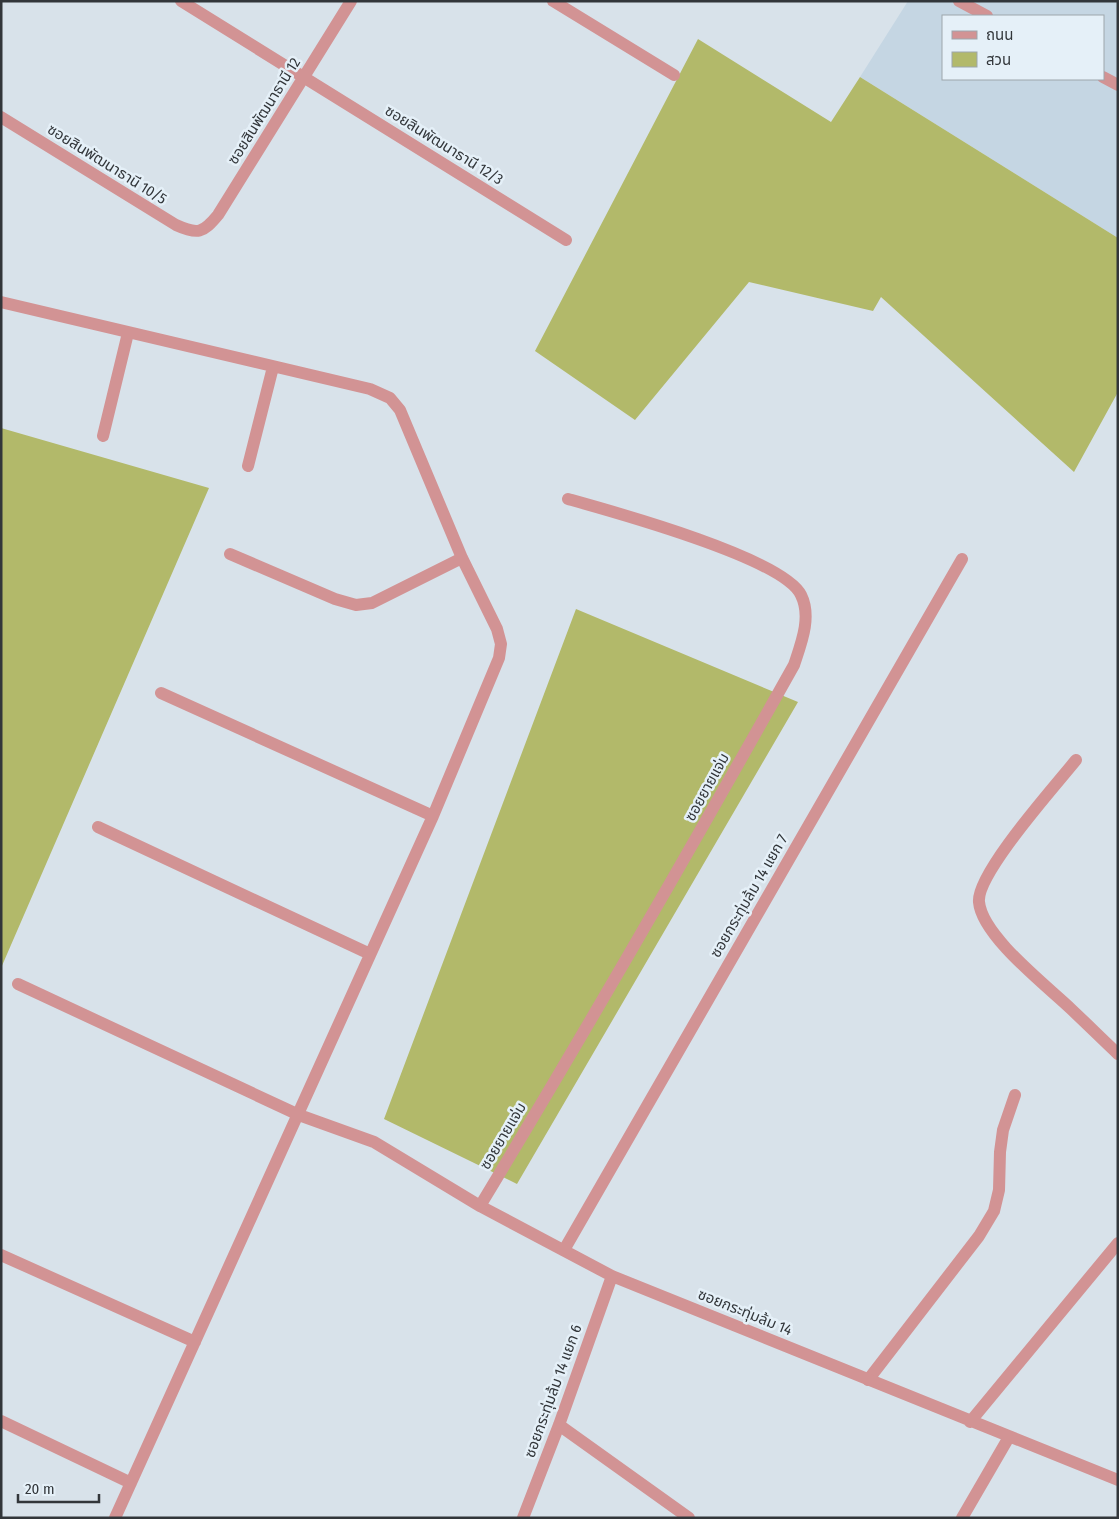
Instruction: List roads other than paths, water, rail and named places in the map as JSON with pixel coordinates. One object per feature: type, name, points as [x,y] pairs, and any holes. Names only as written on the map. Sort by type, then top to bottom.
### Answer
[{"type":"street","name":"ซอยสินพัฒนาธานี 12/3","points":[[181,1],[566,240]]},
{"type":"street","name":"ซอยสินพัฒนาธานี 12","points":[[199,232],[208,227],[218,215],[305,78],[351,1]]},
{"type":"street","points":[[553,1],[674,75]]},
{"type":"street","points":[[959,1],[985,15]]},
{"type":"street","points":[[1104,78],[1118,85]]},
{"type":"street","name":"ซอยสินพัฒนาธานี 10/5","points":[[1,118],[176,226],[188,231],[199,232]]},
{"type":"street","points":[[1,302],[128,334],[370,389],[390,398],[400,410],[462,558],[497,629],[501,644],[499,658],[433,816],[115,1518]]},
{"type":"street","points":[[103,436],[128,334]]},
{"type":"street","points":[[248,466],[273,367]]},
{"type":"street","name":"ซอยยายแจ่ม","points":[[480,1206],[573,1052],[692,847],[794,665],[804,636],[805,610],[801,594],[787,581],[751,560],[684,533],[568,499]]},
{"type":"street","points":[[230,554],[335,600],[356,604],[372,603],[462,558]]},
{"type":"street","name":"ซอยกระทุ่มล้ม 14 แยก 7","points":[[564,1250],[962,559]]},
{"type":"street","points":[[161,693],[433,816]]},
{"type":"street","points":[[1076,760],[995,862],[983,884],[979,902],[987,924],[1011,954],[1118,1054]]},
{"type":"street","points":[[98,827],[370,954]]},
{"type":"street","name":"ซอยกระทุ่มล้ม 14","points":[[18,984],[299,1115],[374,1142],[480,1206],[612,1276],[970,1422],[1118,1480]]},
{"type":"street","points":[[868,1380],[979,1236],[994,1211],[999,1190],[1000,1152],[1003,1130],[1015,1095]]},
{"type":"street","points":[[970,1422],[1118,1243]]},
{"type":"street","points":[[1,1255],[195,1342]]},
{"type":"street","name":"ซอยกระทุ่มล้ม 14 แยก 6","points":[[523,1518],[559,1425],[612,1276]]},
{"type":"street","points":[[1,1420],[131,1483]]},
{"type":"street","points":[[559,1425],[689,1518]]},
{"type":"street","points":[[962,1518],[1009,1437]]}]
